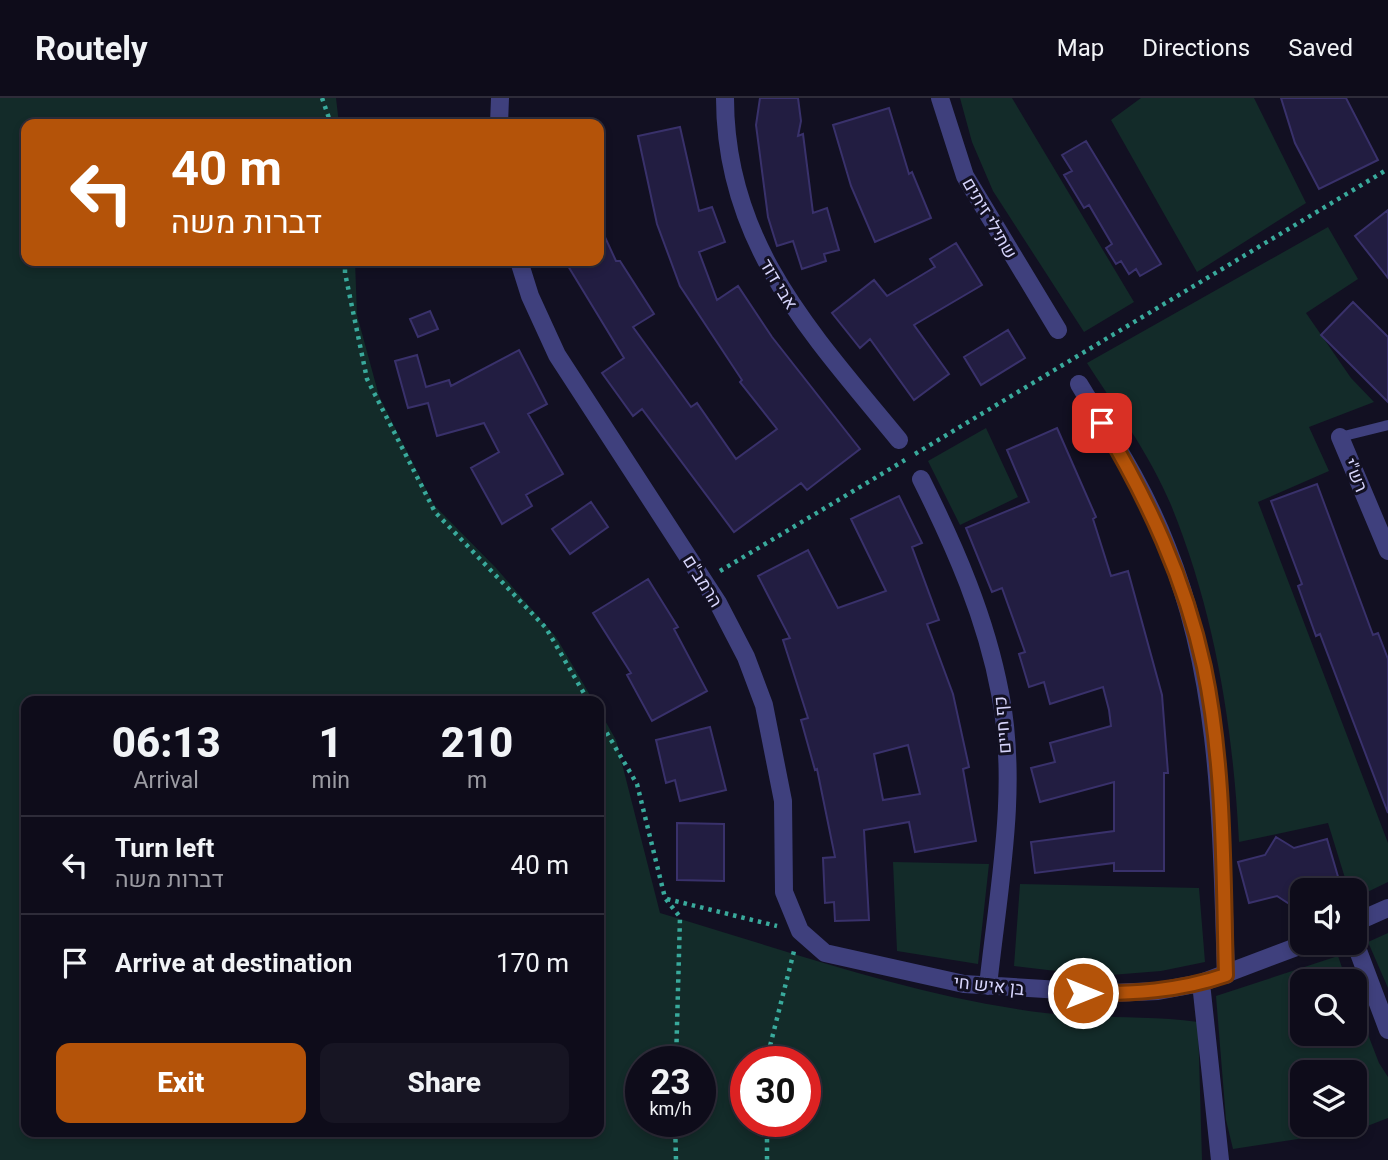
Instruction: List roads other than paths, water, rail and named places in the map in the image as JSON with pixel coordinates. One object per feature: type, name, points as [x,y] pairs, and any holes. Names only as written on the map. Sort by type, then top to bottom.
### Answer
[{"type":"street","points":[[499,119],[500,98]]},
{"type":"street","name":"אבי דוד","points":[[725,98],[738,197],[757,246],[780,290],[804,324],[899,440]]},
{"type":"street","name":"שתילי זיתים","points":[[940,98],[965,176],[1058,330]]},
{"type":"street","name":"הרמב\"ם","points":[[521,266],[530,296],[557,355],[704,581],[746,657],[764,705],[783,801],[784,892],[800,932]]},
{"type":"street","points":[[1079,384],[1137,481],[1167,546],[1204,667],[1215,737],[1220,801],[1226,975]]},
{"type":"street","name":"רש\"י","points":[[1340,437],[1388,551]]},
{"type":"street","name":"כף חיים","points":[[921,479],[947,530],[986,632],[1001,695],[1006,808],[988,986]]},
{"type":"street","points":[[1367,917],[1388,908]]},
{"type":"street","name":"בן איש חי","points":[[800,932],[825,953],[837,957],[964,984],[1110,993],[1158,991],[1201,983],[1290,950]]},
{"type":"street","points":[[1360,955],[1388,1030]]},
{"type":"street","points":[[1201,983],[1220,1160]]},
{"type":"lane","points":[[1340,437],[1388,425]]}]
